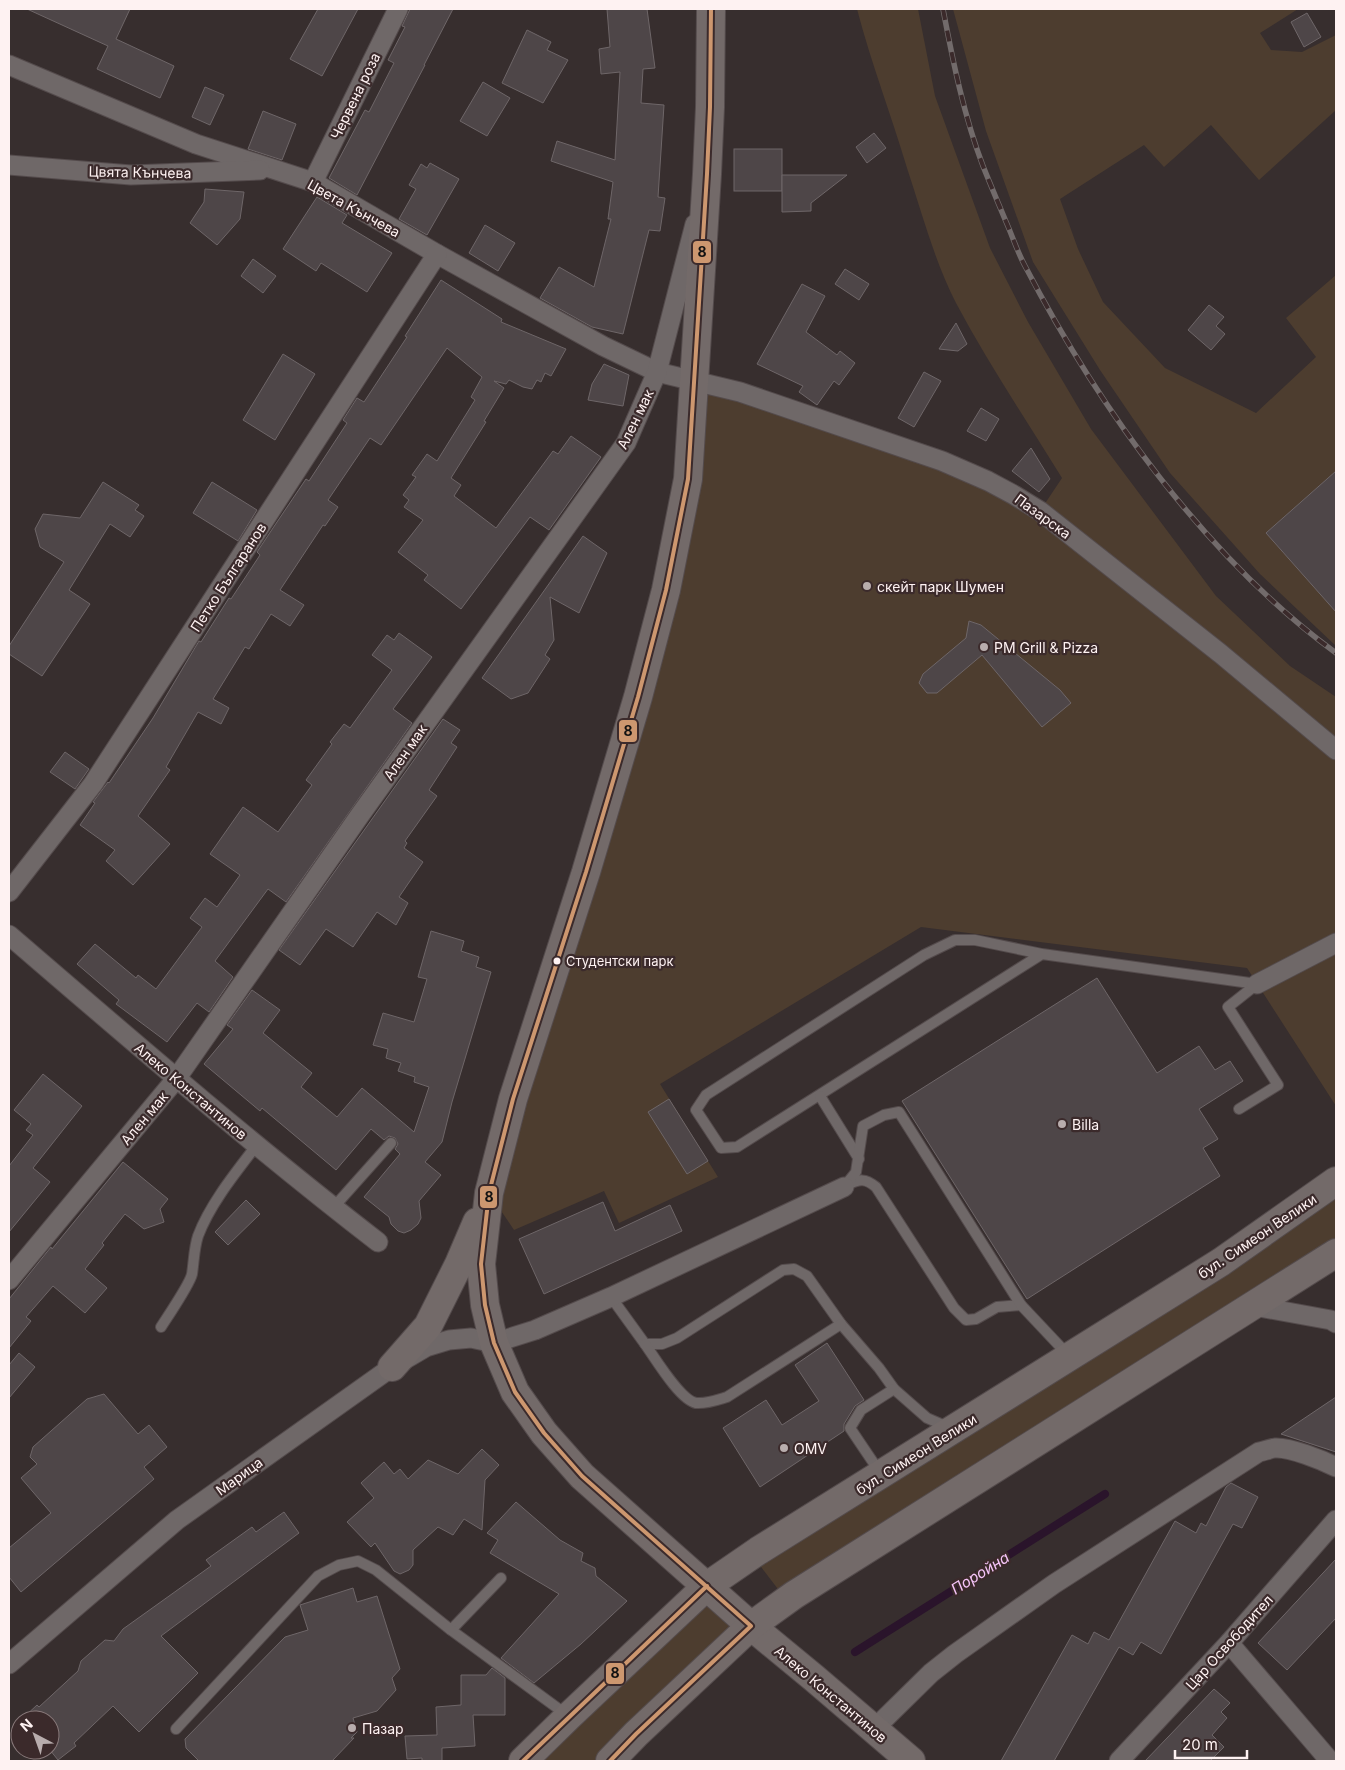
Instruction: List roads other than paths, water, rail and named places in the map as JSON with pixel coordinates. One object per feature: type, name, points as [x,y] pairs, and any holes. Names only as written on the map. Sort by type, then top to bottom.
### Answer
[{"type":"main road","points":[[707,1586],[582,1476],[544,1433],[515,1392],[494,1343],[485,1305],[481,1264],[489,1193],[513,1099],[586,872],[635,707],[666,590],[688,479],[707,174],[711,9]]},
{"type":"main road","name":"бул. Симеон Велики","points":[[523,1761],[568,1716],[707,1586],[758,1551],[1221,1262],[1336,1181]]},
{"type":"main road","points":[[392,1367],[428,1326],[460,1264],[489,1193]]},
{"type":"main road","points":[[610,1761],[636,1734],[751,1626],[794,1595],[1336,1253]]},
{"type":"main road","name":"Алеко Константинов","points":[[707,1586],[751,1626],[911,1761]]},
{"type":"street","name":"Червена роза","points":[[312,182],[398,9]]},
{"type":"street","name":"Цвета Кънчева","points":[[9,65],[196,144],[312,182],[603,346],[657,372]]},
{"type":"street","name":"Цвята Кънчева","points":[[9,165],[131,174],[272,170]]},
{"type":"street","name":"Ален мак","points":[[9,1280],[176,1079],[360,815],[626,443],[657,372],[707,174]]},
{"type":"street","name":"Петко Българанов","points":[[9,892],[93,784],[437,254]]},
{"type":"street","name":"Пазарска","points":[[657,372],[740,392],[942,461],[988,481],[1014,495],[1040,511],[1221,654],[1336,750]]},
{"type":"street","name":"Алеко Константинов","points":[[9,934],[256,1146],[378,1242]]},
{"type":"street","points":[[1258,984],[1336,944]]},
{"type":"street","points":[[494,1343],[535,1330],[611,1297],[844,1186]]},
{"type":"street","points":[[1254,1306],[1331,1320],[1336,1323]]},
{"type":"street","name":"Марица","points":[[9,1664],[177,1520],[392,1367],[426,1347],[448,1340],[471,1338],[494,1343]]},
{"type":"street","points":[[873,1730],[931,1673],[955,1654],[1054,1584],[1259,1452],[1275,1448],[1290,1451],[1326,1462],[1336,1468]]},
{"type":"street","name":"Цар Освободител","points":[[1119,1761],[1229,1643],[1336,1520]]},
{"type":"street","points":[[1229,1643],[1330,1761]]},
{"type":"lane","points":[[1042,954],[737,1147],[721,1148],[696,1110],[706,1095],[924,955],[955,940],[974,940],[1042,954],[1258,984]]},
{"type":"lane","points":[[1239,1109],[1278,1085],[1228,1006],[1258,984]]},
{"type":"lane","points":[[820,1096],[859,1159]]},
{"type":"lane","points":[[844,1186],[856,1172],[863,1126],[884,1115],[899,1112],[1021,1305],[1070,1357]]},
{"type":"lane","points":[[334,1208],[391,1143]]},
{"type":"lane","points":[[161,1326],[192,1275],[192,1262],[198,1236],[211,1210],[256,1146]]},
{"type":"lane","points":[[844,1186],[858,1180],[869,1182],[876,1187],[954,1308],[966,1320],[976,1319],[996,1307],[1021,1305]]},
{"type":"lane","points":[[645,1344],[662,1344],[677,1338],[783,1270],[794,1269],[807,1276],[841,1324],[879,1368],[894,1389],[927,1418],[955,1429]]},
{"type":"lane","points":[[611,1297],[679,1392],[695,1403],[709,1402],[727,1397],[841,1324]]},
{"type":"lane","points":[[882,1475],[850,1428],[861,1410],[894,1389]]},
{"type":"lane","points":[[176,1729],[318,1576],[338,1565],[358,1561],[376,1570],[451,1630],[568,1716]]},
{"type":"lane","points":[[451,1630],[501,1578]]},
{"type":"waterway","name":"Поройна","points":[[855,1652],[1105,1494]]},
{"type":"railway","points":[[943,9],[955,69],[976,147],[1022,261],[1054,320],[1122,426],[1200,526],[1243,572],[1288,615],[1336,653]]},
{"type":"place","name":"скейт парк Шумен","points":[[867,586]]},
{"type":"place","name":"PM Grill & Pizza","points":[[984,647]]},
{"type":"place","name":"Студентски парк","points":[[557,961]]},
{"type":"place","name":"Billa","points":[[1062,1124]]},
{"type":"place","name":"OMV","points":[[784,1448]]},
{"type":"place","name":"Пазар","points":[[352,1728]]}]
